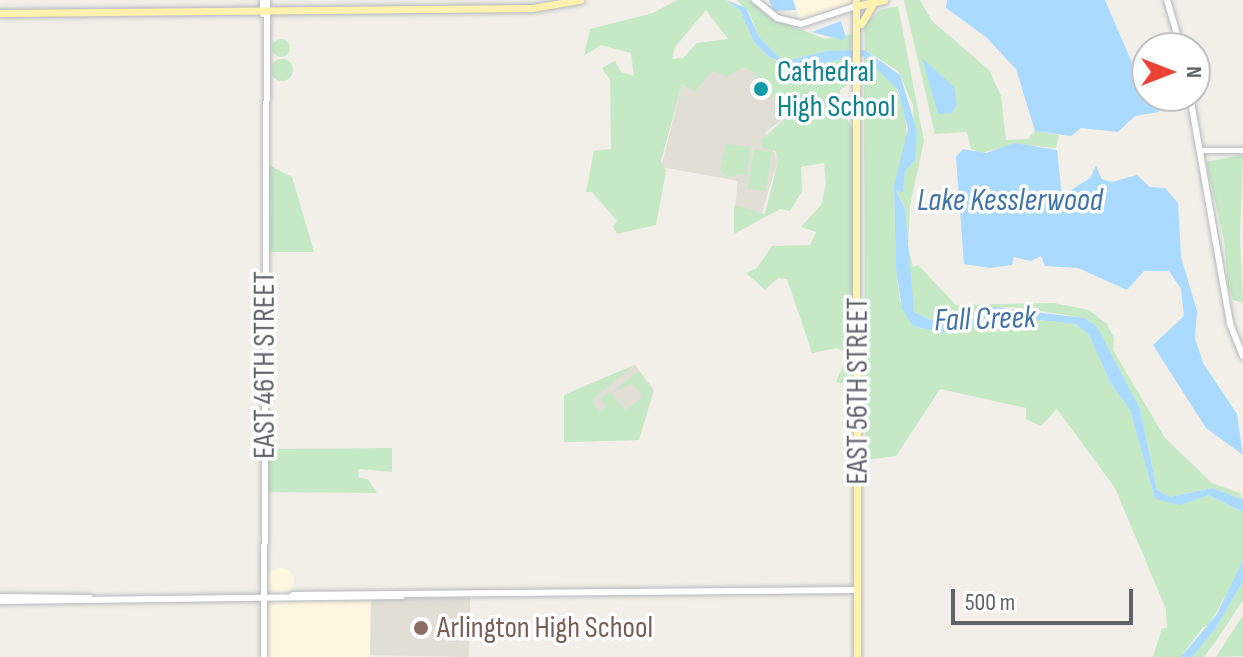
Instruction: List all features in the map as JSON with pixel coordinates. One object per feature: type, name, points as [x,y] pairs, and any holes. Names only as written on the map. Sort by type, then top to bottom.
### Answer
[{"type":"main road","points":[[0,11],[265,6],[534,6],[580,0]]},
{"type":"main road","points":[[755,0],[777,18],[801,24],[859,3],[877,1]]},
{"type":"main road","points":[[1167,0],[1176,32]]},
{"type":"main road","points":[[861,24],[877,1]]},
{"type":"main road","name":"EAST 56TH STREET","points":[[858,41],[861,24],[859,3]]},
{"type":"main road","name":"EAST 56TH STREET","points":[[857,657],[859,3]]},
{"type":"main road","name":"EAST 46TH STREET","points":[[264,657],[265,6]]},
{"type":"main road","points":[[1193,112],[1230,327],[1243,357]]},
{"type":"main road","points":[[0,599],[858,588]]},
{"type":"street","points":[[1200,150],[1243,150]]},
{"type":"shaded area","points":[[795,0],[864,0],[799,22]]},
{"type":"shaded area","name":"Cathedral High School","points":[[744,67],[755,73],[787,117],[765,132],[778,161],[761,215],[735,206],[738,181],[661,167],[682,84],[712,70]]},
{"type":"shaded area","points":[[635,365],[654,390],[639,440],[564,442],[564,395]]},
{"type":"shaded area","points":[[281,568],[290,572],[294,581],[290,590],[281,594],[272,590],[268,581],[272,572]]},
{"type":"shaded area","name":"Arlington High School","points":[[371,596],[470,598],[469,657],[370,655]]},
{"type":"shaded area","points":[[268,598],[371,600],[370,657],[267,657]]},
{"type":"green space","points":[[677,0],[726,0],[740,10],[754,42],[769,57],[792,67],[852,56],[852,82],[840,90],[840,106],[854,131],[855,378],[847,384],[836,382],[848,354],[837,348],[812,353],[787,279],[778,278],[765,290],[746,273],[757,268],[772,246],[810,245],[816,232],[801,227],[821,205],[826,184],[824,163],[801,167],[802,191],[790,211],[780,209],[734,234],[734,205],[765,214],[778,161],[775,151],[762,147],[761,140],[787,117],[755,73],[744,67],[727,76],[712,71],[695,91],[682,84],[661,161],[666,171],[656,225],[617,234],[613,226],[617,221],[592,192],[586,192],[594,151],[611,149],[610,80],[602,68],[615,61],[621,72],[634,76],[631,53],[601,45],[584,56],[590,29],[653,13]],"holes":[[[706,10],[728,39],[697,43],[683,58],[672,59],[675,47]]]},
{"type":"green space","points":[[737,0],[749,0],[769,17],[825,39],[852,34],[851,51],[826,51],[790,60],[779,57],[759,37],[749,12]]},
{"type":"green space","points":[[904,0],[920,0],[932,21],[989,70],[1001,96],[1006,140],[1028,139],[1035,131],[1059,135],[1056,148],[1016,144],[982,153],[971,149],[967,132],[935,134]]},
{"type":"green space","points":[[898,6],[924,141],[910,206],[908,246],[913,267],[918,265],[956,305],[1054,303],[1089,310],[1107,324],[1114,338],[1113,350],[1165,438],[1212,483],[1240,493],[1243,500],[1212,488],[1170,497],[1157,490],[1140,409],[1097,328],[1085,318],[1013,307],[981,309],[970,320],[938,323],[914,312],[905,245],[905,209],[896,191],[903,188],[905,170],[915,160],[913,105],[898,71],[865,50],[864,25],[880,10]]},
{"type":"green space","points":[[281,39],[290,48],[281,57],[272,48]]},
{"type":"green space","points":[[864,56],[894,82],[905,111],[907,140],[894,186],[896,269],[900,301],[913,326],[942,333],[1003,316],[1076,324],[1089,335],[1111,384],[1130,410],[1155,499],[1188,502],[1209,495],[1243,512],[1243,560],[1237,575],[1209,625],[1203,627],[1181,657],[1153,657],[1162,628],[1167,628],[1166,609],[1115,488],[1057,409],[1041,426],[1026,419],[1026,408],[940,389],[896,456],[865,460]]},
{"type":"green space","points":[[278,59],[286,59],[293,70],[286,81],[278,81],[271,74],[271,66]]},
{"type":"green space","points":[[726,144],[751,147],[744,190],[745,174],[727,177],[720,170]]},
{"type":"green space","points":[[754,149],[772,152],[766,191],[748,189]]},
{"type":"green space","points":[[1243,155],[1240,237],[1243,303],[1233,300],[1228,286],[1224,240],[1206,162]]},
{"type":"green space","points":[[269,165],[292,177],[314,252],[270,252]]},
{"type":"green space","points":[[634,365],[592,400],[599,411],[606,406],[601,398],[610,392],[625,410],[642,398],[639,391],[631,384],[612,392],[639,371],[653,391],[639,440],[564,442],[564,395]]},
{"type":"green space","points":[[392,448],[392,472],[358,469],[359,478],[368,479],[377,493],[268,492],[269,449]]},
{"type":"green space","points":[[1243,581],[1243,600],[1218,638],[1204,657],[1192,657],[1216,628]]},
{"type":"green space","points":[[1243,615],[1243,656],[1216,657]]},
{"type":"water","name":"Fall Creek","points":[[726,0],[746,8],[759,37],[779,57],[790,60],[826,51],[865,50],[900,75],[917,131],[915,160],[905,171],[903,192],[896,191],[905,209],[914,312],[938,323],[970,320],[994,307],[1085,318],[1097,327],[1140,409],[1157,490],[1170,497],[1212,488],[1243,500],[1243,512],[1209,495],[1180,505],[1155,499],[1130,410],[1111,384],[1089,335],[1076,324],[1003,316],[942,333],[913,326],[902,309],[896,269],[894,186],[908,129],[898,90],[864,56],[796,67],[769,57],[754,42],[740,10]]},
{"type":"water","points":[[769,0],[793,0],[796,10],[774,11]]},
{"type":"water","name":"Lake Kesslerwood","points":[[947,0],[1105,0],[1131,60],[1131,112],[1159,112],[1135,116],[1118,132],[1081,128],[1071,136],[1035,131],[1016,69],[986,37],[946,8]]},
{"type":"water","points":[[841,21],[846,38],[842,40],[812,32]]},
{"type":"water","points":[[922,58],[954,87],[957,104],[952,113],[938,114]]},
{"type":"water","name":"Lake Kesslerwood","points":[[1015,143],[1057,150],[1062,196],[1090,178],[1096,166],[1102,179],[1112,182],[1137,175],[1150,187],[1165,188],[1178,203],[1181,257],[1197,311],[1195,338],[1203,363],[1237,414],[1243,455],[1206,428],[1153,345],[1184,316],[1181,289],[1169,271],[1144,271],[1127,290],[1078,268],[1045,266],[1041,256],[1031,261],[1014,257],[1012,265],[990,268],[964,264],[956,157],[963,149],[986,153]]},
{"type":"water","points":[[1243,560],[1243,581],[1216,628],[1192,657],[1181,657],[1217,614]]},
{"type":"place","name":"Cathedral High School","points":[[761,89]]},
{"type":"place","name":"Arlington High School","points":[[421,628]]}]
